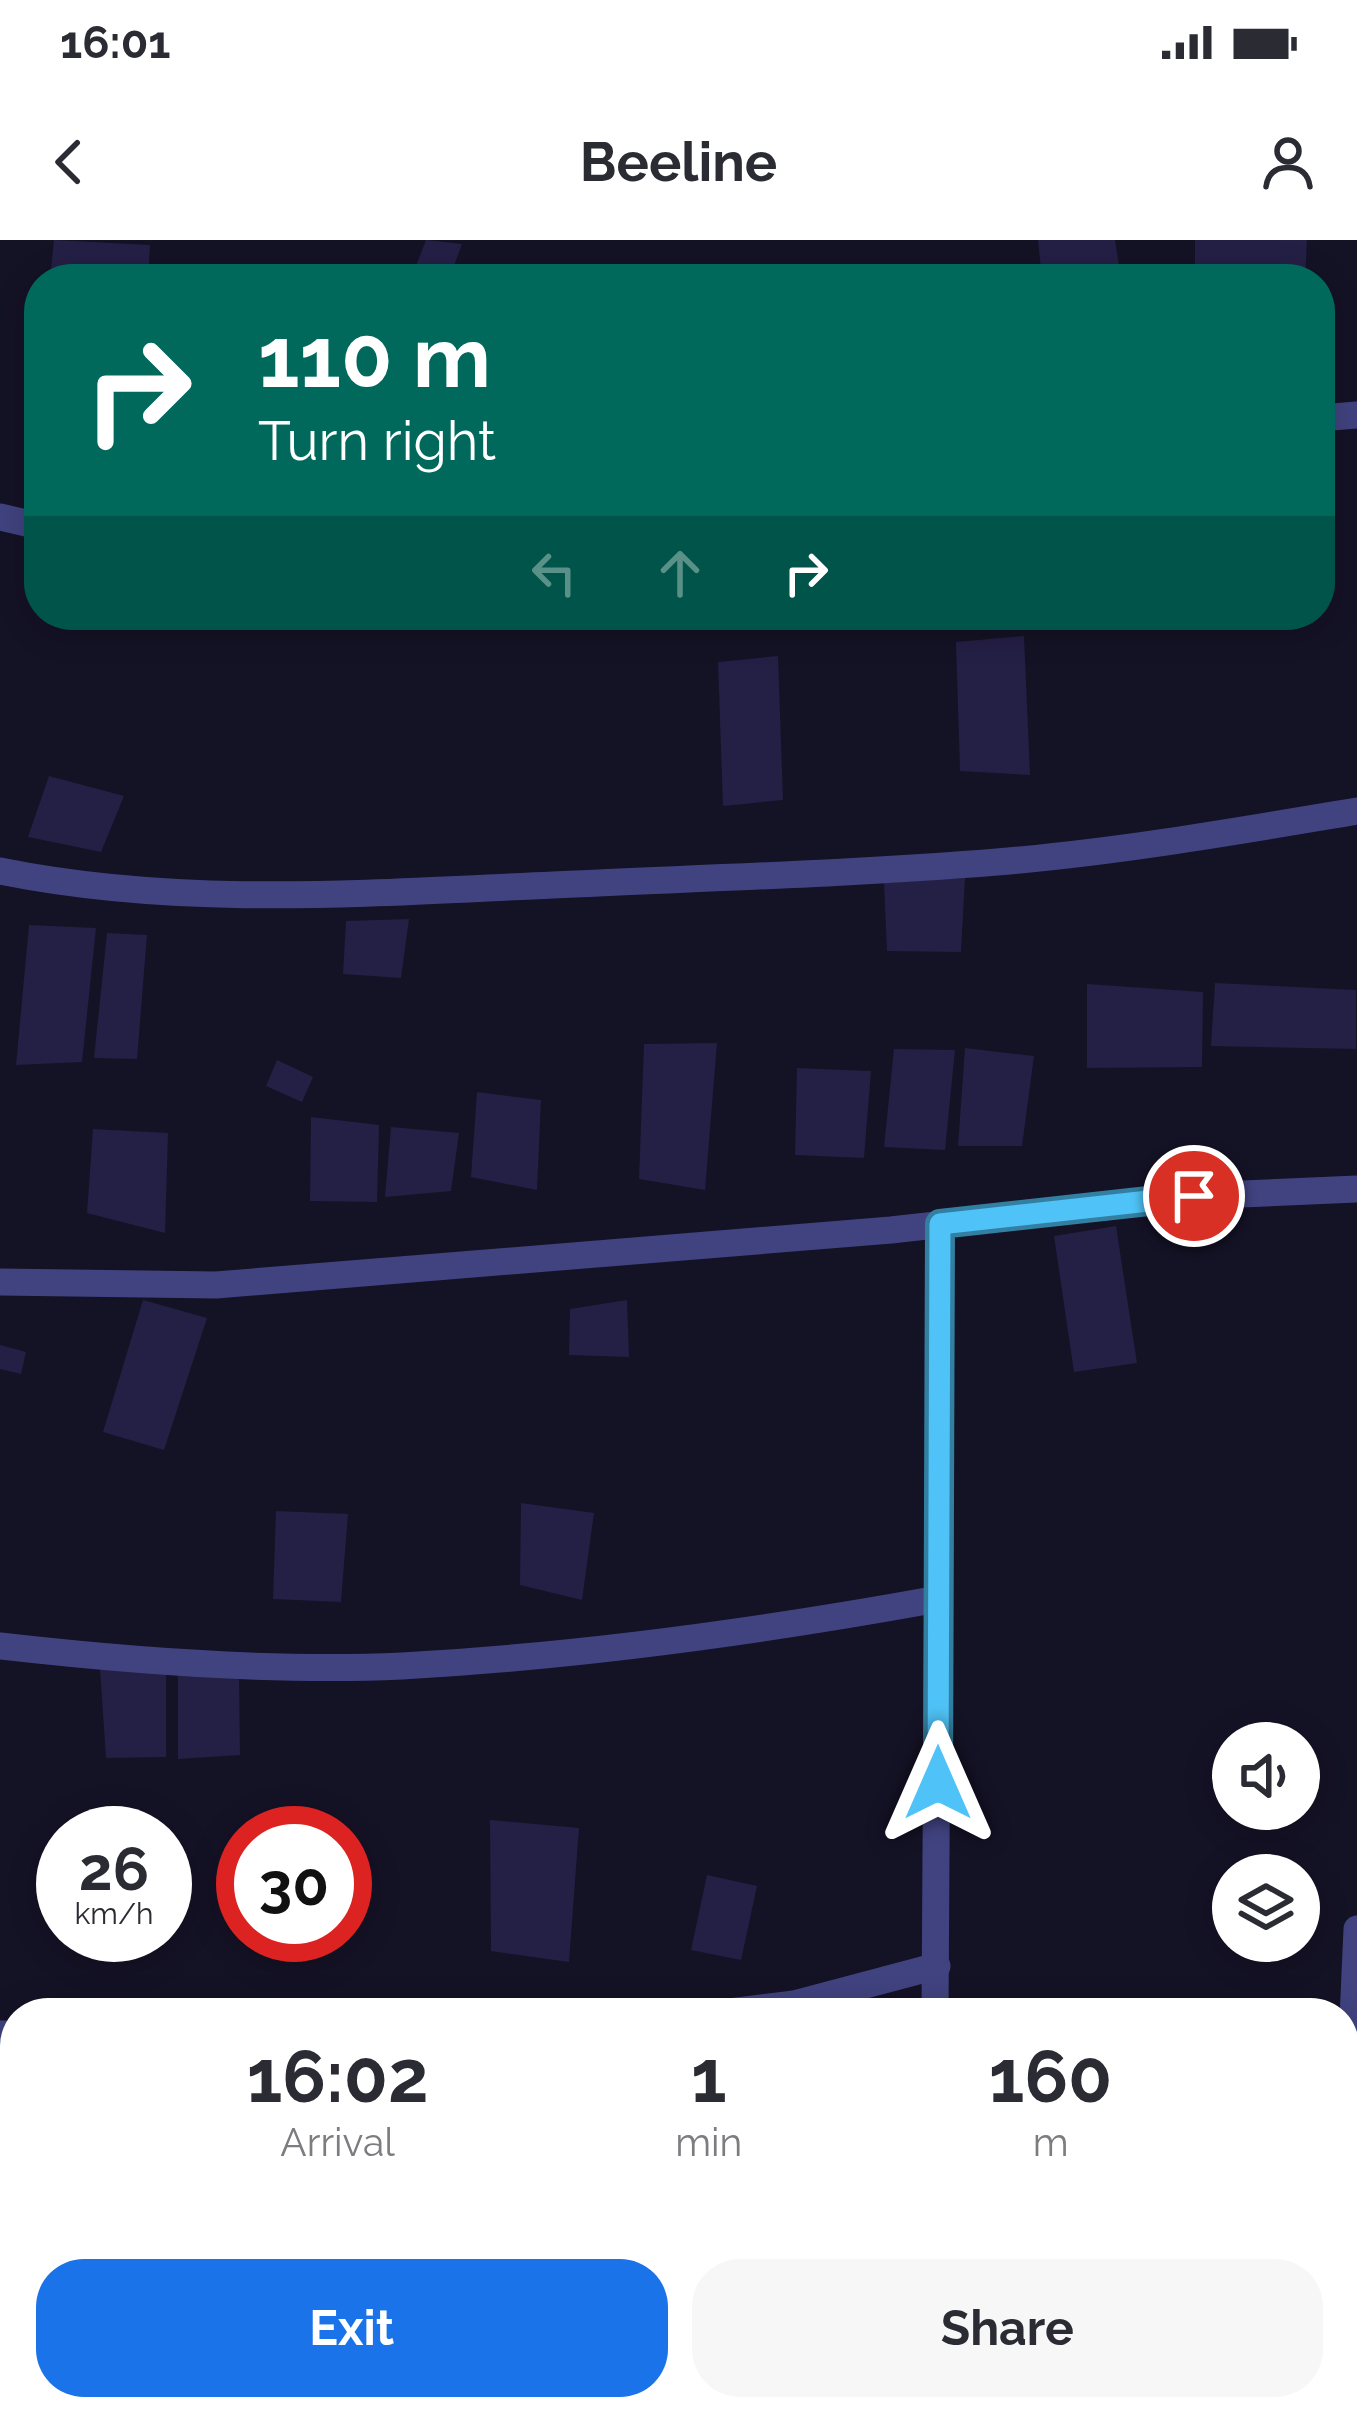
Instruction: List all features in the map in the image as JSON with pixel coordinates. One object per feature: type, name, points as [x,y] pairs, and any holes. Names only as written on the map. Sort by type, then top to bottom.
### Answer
[{"type":"street","points":[[0,871],[74,884],[233,895],[764,875],[1000,862],[1215,836],[1357,811]]},
{"type":"street","points":[[0,1282],[216,1285],[940,1224],[1194,1196],[1357,1189]]},
{"type":"street","points":[[936,1998],[940,1224]]},
{"type":"street","points":[[0,1646],[209,1662],[401,1666],[797,1624],[938,1599]]},
{"type":"street","points":[[1354,1998],[1357,1929]]},
{"type":"street","points":[[817,1998],[937,1966]]},
{"type":"building","points":[[54,240],[150,245],[149,264],[52,264]]},
{"type":"building","points":[[426,240],[462,244],[455,264],[417,264]]},
{"type":"building","points":[[1038,240],[1115,240],[1119,264],[1040,264]]},
{"type":"building","points":[[1195,240],[1307,240],[1306,264],[1195,264]]},
{"type":"building","points":[[1024,636],[1030,775],[960,771],[956,642]]},
{"type":"building","points":[[778,656],[783,800],[723,806],[718,662]]},
{"type":"building","points":[[49,776],[124,796],[101,852],[28,837]]},
{"type":"building","points":[[965,878],[961,952],[887,951],[884,883]]},
{"type":"building","points":[[409,919],[401,978],[343,974],[346,921]]},
{"type":"building","points":[[29,925],[96,928],[82,1062],[16,1065]]},
{"type":"building","points":[[107,933],[147,935],[137,1059],[94,1058]]},
{"type":"building","points":[[1215,983],[1356,990],[1356,1049],[1211,1046]]},
{"type":"building","points":[[1087,984],[1203,992],[1202,1067],[1087,1068]]},
{"type":"building","points":[[717,1043],[705,1190],[639,1179],[644,1044]]},
{"type":"building","points":[[965,1048],[1034,1056],[1022,1146],[958,1146]]},
{"type":"building","points":[[894,1049],[955,1050],[945,1150],[884,1147]]},
{"type":"building","points":[[277,1060],[313,1077],[302,1102],[266,1086]]},
{"type":"building","points":[[797,1068],[871,1071],[864,1158],[795,1155]]},
{"type":"building","points":[[477,1092],[541,1100],[537,1190],[471,1177]]},
{"type":"building","points":[[311,1117],[379,1125],[377,1202],[310,1201]]},
{"type":"building","points":[[391,1127],[459,1133],[451,1191],[385,1197]]},
{"type":"building","points":[[93,1129],[168,1133],[165,1233],[87,1213]]},
{"type":"building","points":[[1116,1226],[1137,1363],[1074,1372],[1054,1236]]},
{"type":"building","points":[[143,1300],[207,1318],[164,1450],[103,1432]]},
{"type":"building","points":[[627,1300],[629,1357],[569,1355],[570,1309]]},
{"type":"building","points":[[0,1345],[26,1352],[21,1374],[0,1369]]},
{"type":"building","points":[[521,1503],[594,1513],[582,1600],[520,1585]]},
{"type":"building","points":[[276,1511],[348,1514],[341,1602],[273,1599]]},
{"type":"building","points":[[100,1668],[166,1674],[166,1757],[106,1758]]},
{"type":"building","points":[[178,1673],[239,1674],[240,1755],[178,1759]]},
{"type":"building","points":[[490,1820],[579,1828],[569,1962],[491,1951]]},
{"type":"building","points":[[707,1875],[757,1886],[741,1960],[691,1950]]},
{"type":"route","points":[[938,1783],[940,1224],[1194,1196]]}]
